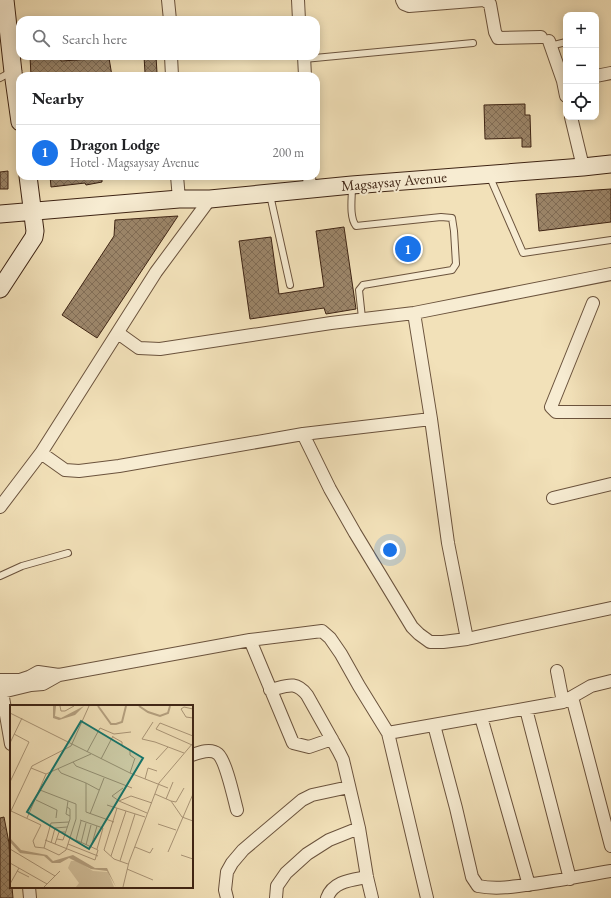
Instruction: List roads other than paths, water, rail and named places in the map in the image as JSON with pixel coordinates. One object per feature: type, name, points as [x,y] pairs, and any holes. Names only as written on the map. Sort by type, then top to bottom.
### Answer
[{"type":"street","points":[[5,0],[6,75],[16,109]]},
{"type":"street","points":[[168,0],[170,16]]},
{"type":"street","points":[[298,0],[299,16]]},
{"type":"street","points":[[402,0],[404,4],[409,6],[484,0],[490,4],[495,32],[498,38],[547,41],[563,79]]},
{"type":"street","points":[[171,60],[172,72]]},
{"type":"street","points":[[304,60],[305,72]]},
{"type":"street","points":[[599,75],[611,73]]},
{"type":"street","points":[[572,120],[583,167]]},
{"type":"street","name":"Magsaysay Avenue","points":[[0,214],[179,199],[210,199],[269,192],[310,182],[352,185],[611,164]]},
{"type":"street","points":[[0,289],[34,237],[35,231],[29,180]]},
{"type":"street","points":[[177,180],[179,199]]},
{"type":"street","points":[[0,507],[40,453],[156,272],[210,199]]},
{"type":"street","points":[[118,333],[139,348],[160,349],[362,318],[414,313],[611,274]]},
{"type":"street","points":[[593,304],[551,407],[556,412],[611,412]]},
{"type":"street","points":[[414,313],[448,543],[468,639]]},
{"type":"street","points":[[40,453],[65,470],[79,471],[119,466],[303,434],[430,419]]},
{"type":"street","points":[[303,434],[344,514],[412,627],[430,642],[468,639],[611,608]]},
{"type":"street","points":[[553,498],[611,484]]},
{"type":"street","points":[[10,738],[1,684],[43,684],[59,675],[250,640],[322,631],[326,633],[342,654],[359,686],[388,733],[427,898]]},
{"type":"street","points":[[250,640],[293,743],[309,747],[332,739]]},
{"type":"street","points":[[557,671],[567,699],[611,846]]},
{"type":"street","points":[[388,733],[526,709],[567,699],[591,686],[611,681]]},
{"type":"street","points":[[270,690],[294,685],[301,688],[307,695],[343,760],[359,828],[372,898]]},
{"type":"street","points":[[526,709],[570,879]]},
{"type":"street","points":[[481,717],[529,885]]},
{"type":"street","points":[[434,725],[456,808],[472,877],[478,886],[492,889],[529,885],[611,871]]},
{"type":"street","points":[[193,755],[208,750],[218,754],[222,759],[237,810]]},
{"type":"street","points":[[227,898],[225,890],[227,872],[232,863],[244,850],[302,800],[312,795],[349,787]]},
{"type":"street","points":[[276,898],[277,886],[286,873],[307,854],[329,840],[359,828]]},
{"type":"street","points":[[328,898],[333,889],[339,884],[348,880],[367,877]]},
{"type":"street","points":[[29,888],[30,898]]},
{"type":"lane","points":[[547,41],[563,42]]},
{"type":"lane","points":[[320,57],[473,43]]},
{"type":"lane","points":[[488,174],[523,253],[611,240]]},
{"type":"lane","points":[[352,185],[352,216],[353,222],[356,226],[441,217],[452,218],[454,231],[456,264],[452,270],[363,285],[359,290],[362,318]]},
{"type":"lane","points":[[269,192],[290,285]]},
{"type":"lane","points":[[0,576],[22,566],[68,553]]},
{"type":"place","name":"Dragon Lodge","points":[[408,249]]}]
